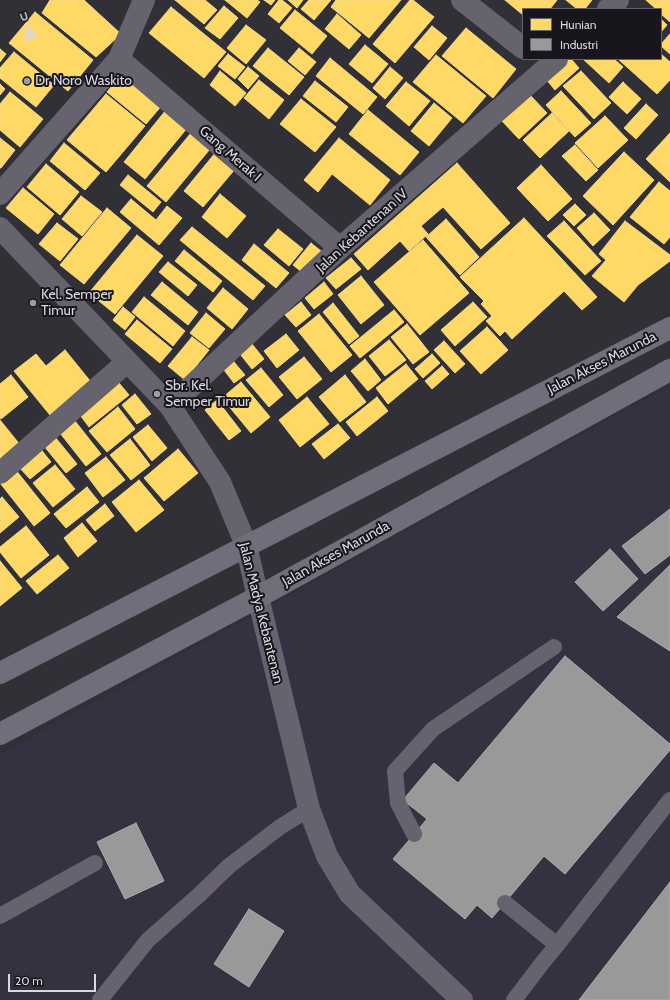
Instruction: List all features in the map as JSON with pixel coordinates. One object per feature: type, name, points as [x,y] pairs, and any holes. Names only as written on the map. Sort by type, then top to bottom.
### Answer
[{"type":"main road","name":"Jalan Akses Marunda","points":[[0,673],[670,328]]},
{"type":"main road","name":"Jalan Akses Marunda","points":[[0,734],[258,598],[670,370]]},
{"type":"street","points":[[0,194],[119,58],[144,0]]},
{"type":"street","points":[[462,0],[522,47]]},
{"type":"street","points":[[609,8],[618,0]]},
{"type":"street","name":"Gang Merak I","points":[[119,58],[340,248]]},
{"type":"street","name":"Jalan Kebantenan IV","points":[[170,406],[340,248],[547,62]]},
{"type":"street","name":"Jalan Madya Kebantenan","points":[[0,228],[170,406],[220,482],[246,546],[309,809],[327,856],[350,894],[462,1000]]},
{"type":"street","points":[[0,473],[127,362]]},
{"type":"lane","points":[[414,834],[398,802],[395,771],[433,729],[554,648]]},
{"type":"lane","points":[[514,1000],[670,800]]},
{"type":"lane","points":[[100,1000],[148,940],[229,866],[280,827],[309,809]]},
{"type":"lane","points":[[0,916],[95,863]]},
{"type":"lane","points":[[505,903],[557,946]]},
{"type":"shaded area","points":[[670,386],[670,1000],[0,1000],[0,754]]},
{"type":"building: Hunian","points":[[50,0],[84,0],[121,34],[96,57],[42,13]]},
{"type":"building: Hunian","points":[[175,0],[205,0],[217,10],[204,24]]},
{"type":"building: Hunian","points":[[225,0],[257,0],[260,2],[247,18]]},
{"type":"building: Hunian","points":[[264,0],[275,0],[271,5]]},
{"type":"building: Hunian","points":[[279,0],[282,0],[292,8],[279,23],[268,14]]},
{"type":"building: Hunian","points":[[288,0],[303,0],[297,8]]},
{"type":"building: Hunian","points":[[309,0],[331,0],[314,20],[301,9]]},
{"type":"building: Hunian","points":[[336,0],[401,0],[369,38],[331,7]]},
{"type":"building: Hunian","points":[[410,0],[413,0],[434,17],[395,63],[373,44]]},
{"type":"building: Hunian","points":[[505,0],[557,0],[551,8],[522,8],[522,14]]},
{"type":"building: Hunian","points":[[566,0],[592,0],[586,8],[576,8]]},
{"type":"building: Hunian","points":[[646,0],[670,0],[670,22],[662,15],[662,8],[655,8]]},
{"type":"building: Hunian","points":[[224,6],[238,18],[220,39],[205,28]]},
{"type":"building: Hunian","points":[[171,7],[226,52],[204,78],[149,33]]},
{"type":"building: Hunian","points":[[295,10],[327,36],[312,54],[280,28]]},
{"type":"building: Hunian","points":[[35,12],[93,60],[68,91],[9,43]]},
{"type":"building: Hunian","points":[[337,14],[361,35],[349,49],[325,29]]},
{"type":"building: Hunian","points":[[662,20],[667,25],[662,31]]},
{"type":"building: Hunian","points":[[246,25],[266,40],[246,64],[227,48]]},
{"type":"building: Hunian","points":[[432,26],[447,38],[429,60],[414,47]]},
{"type":"building: Hunian","points":[[466,28],[516,69],[493,98],[442,56]]},
{"type":"building: Hunian","points":[[670,34],[670,54],[662,47],[662,43]]},
{"type":"building: Hunian","points":[[365,45],[388,64],[372,83],[349,64]]},
{"type":"building: Hunian","points":[[268,48],[304,77],[289,95],[253,66]]},
{"type":"building: Hunian","points":[[299,48],[316,62],[305,75],[288,61]]},
{"type":"building: Hunian","points":[[0,49],[6,54],[0,62]]},
{"type":"building: Hunian","name":"Dr Noro Waskito","points":[[14,52],[54,85],[36,107],[0,78],[0,68]]},
{"type":"building: Hunian","points":[[228,54],[245,67],[235,79],[218,66]]},
{"type":"building: Hunian","points":[[436,55],[486,96],[463,123],[413,82]]},
{"type":"building: Hunian","points":[[662,55],[670,62],[670,80],[657,94],[619,60],[662,60]]},
{"type":"building: Hunian","points":[[330,58],[377,97],[363,114],[316,76]]},
{"type":"building: Hunian","points":[[565,60],[572,60],[579,68],[555,90],[545,78]]},
{"type":"building: Hunian","points":[[584,60],[615,60],[623,67],[609,83]]},
{"type":"building: Hunian","points":[[248,67],[259,76],[248,89],[238,79]]},
{"type":"building: Hunian","points":[[390,67],[403,78],[385,99],[373,88]]},
{"type":"building: Hunian","points":[[125,70],[164,103],[146,124],[107,92]]},
{"type":"building: Hunian","points":[[220,71],[246,93],[235,106],[210,85]]},
{"type":"building: Hunian","points":[[581,71],[611,103],[594,119],[563,86]]},
{"type":"building: Hunian","points":[[259,80],[284,100],[269,119],[244,98]]},
{"type":"building: Hunian","points":[[315,81],[348,107],[336,122],[303,96]]},
{"type":"building: Hunian","points":[[406,82],[430,101],[409,126],[386,106]]},
{"type":"building: Hunian","points":[[623,82],[641,99],[627,114],[609,97]]},
{"type":"building: Hunian","points":[[0,84],[5,89],[0,95]]},
{"type":"building: Hunian","points":[[561,91],[591,123],[575,137],[546,105]]},
{"type":"building: Hunian","points":[[10,92],[43,119],[20,147],[0,130],[0,104]]},
{"type":"building: Hunian","points":[[106,94],[145,126],[106,172],[67,140]]},
{"type":"building: Hunian","points":[[529,94],[547,113],[519,139],[501,120]]},
{"type":"building: Hunian","points":[[301,99],[336,127],[315,152],[280,124]]},
{"type":"building: Hunian","points":[[434,103],[452,118],[429,146],[411,131]]},
{"type":"building: Hunian","points":[[646,104],[658,115],[636,139],[624,128]]},
{"type":"building: Hunian","points":[[166,110],[188,127],[145,179],[124,162]]},
{"type":"building: Hunian","points":[[368,110],[419,152],[400,175],[349,134]]},
{"type":"building: Hunian","points":[[552,113],[569,131],[540,158],[523,140]]},
{"type":"building: Hunian","points":[[605,116],[628,140],[598,168],[575,143]]},
{"type":"building: Hunian","points":[[191,133],[210,149],[166,202],[147,186]]},
{"type":"building: Hunian","points":[[670,133],[670,182],[646,159]]},
{"type":"building: Hunian","points":[[0,138],[15,150],[1,168],[0,168]]},
{"type":"building: Hunian","points":[[339,138],[390,180],[370,205],[332,174],[318,192],[304,180]]},
{"type":"building: Hunian","points":[[64,143],[100,173],[85,190],[50,161]]},
{"type":"building: Hunian","points":[[575,145],[598,170],[586,181],[562,156]]},
{"type":"building: Hunian","points":[[216,152],[236,168],[203,207],[184,191]]},
{"type":"building: Hunian","points":[[624,152],[654,180],[613,225],[583,196]]},
{"type":"building: Hunian","points":[[457,163],[510,223],[481,249],[443,207],[421,226],[428,234],[409,251],[400,241],[368,270],[354,254]]},
{"type":"building: Hunian","points":[[46,164],[79,192],[60,215],[27,187]]},
{"type":"building: Hunian","points":[[541,165],[572,199],[548,221],[517,188]]},
{"type":"building: Hunian","points":[[128,175],[161,202],[153,212],[120,185]]},
{"type":"building: Hunian","points":[[659,182],[670,191],[670,237],[664,244],[630,217]]},
{"type":"building: Hunian","points":[[23,188],[54,214],[38,234],[6,208]]},
{"type":"building: Hunian","points":[[220,194],[246,216],[227,238],[202,217]]},
{"type":"building: Hunian","points":[[81,196],[102,212],[82,236],[62,219]]},
{"type":"building: Hunian","points":[[131,199],[156,220],[167,206],[182,218],[159,245],[120,212]]},
{"type":"building: Hunian","points":[[575,204],[586,215],[574,226],[563,215]]},
{"type":"building: Hunian","points":[[107,208],[131,228],[84,284],[60,265]]},
{"type":"building: Hunian","points":[[594,213],[610,230],[593,246],[577,228]]},
{"type":"building: Hunian","points":[[524,218],[597,297],[582,310],[564,291],[512,339],[505,331],[500,336],[486,321],[492,316],[481,304],[484,301],[460,277]]},
{"type":"building: Hunian","points":[[446,219],[479,257],[460,275],[426,237]]},
{"type":"building: Hunian","points":[[564,221],[601,261],[585,275],[547,236]]},
{"type":"building: Hunian","points":[[625,221],[670,255],[670,261],[638,285],[624,302],[592,276],[606,260],[599,254]]},
{"type":"building: Hunian","points":[[57,223],[78,239],[60,261],[39,244]]},
{"type":"building: Hunian","points":[[192,227],[265,286],[253,300],[180,240]]},
{"type":"building: Hunian","points":[[278,229],[303,249],[289,266],[264,245]]},
{"type":"building: Hunian","points":[[137,235],[163,256],[115,314],[89,293]]},
{"type":"building: Hunian","points":[[423,240],[469,293],[420,335],[374,282]]},
{"type":"building: Hunian","points":[[311,243],[326,255],[308,277],[293,265]]},
{"type":"building: Hunian","points":[[254,244],[289,273],[276,288],[242,260]]},
{"type":"building: Hunian","points":[[184,250],[222,281],[213,292],[175,261]]},
{"type":"building: Hunian","points":[[351,258],[361,269],[336,289],[326,278]]},
{"type":"building: Hunian","points":[[168,262],[197,285],[188,296],[159,272]]},
{"type":"building: Hunian","points":[[361,276],[384,305],[361,324],[338,295]]},
{"type":"building: Hunian","points":[[162,282],[198,312],[188,325],[151,295]]},
{"type":"building: Hunian","points":[[324,282],[333,294],[314,309],[305,298]]},
{"type":"building: Hunian","points":[[223,288],[248,309],[232,329],[207,308]]},
{"type":"building: Hunian","points":[[144,297],[185,331],[173,346],[132,312]]},
{"type":"building: Hunian","points":[[301,302],[311,315],[296,327],[285,315]]},
{"type":"building: Hunian","points":[[473,302],[487,317],[455,346],[441,330]]},
{"type":"building: Hunian","points":[[333,303],[359,336],[349,344],[323,312]]},
{"type":"building: Hunian","points":[[123,307],[135,317],[125,330],[113,320]]},
{"type":"building: Hunian","points":[[394,310],[404,322],[360,358],[350,346]]},
{"type":"building: Hunian","points":[[206,313],[225,329],[209,348],[190,333]]},
{"type":"building: Hunian","points":[[319,314],[352,355],[331,372],[298,331]]},
{"type":"building: Hunian","points":[[137,320],[172,349],[160,363],[125,334]]},
{"type":"building: Hunian","points":[[407,324],[429,352],[413,364],[391,337]]},
{"type":"building: Hunian","points":[[487,327],[508,350],[481,374],[460,351]]},
{"type":"building: Hunian","points":[[286,334],[299,350],[277,368],[264,351]]},
{"type":"building: Hunian","points":[[192,337],[209,350],[185,380],[168,366]]},
{"type":"building: Hunian","points":[[389,340],[406,360],[385,376],[369,356]]},
{"type":"building: Hunian","points":[[444,341],[465,364],[455,373],[434,350]]},
{"type":"building: Hunian","points":[[252,344],[264,359],[252,369],[240,354]]},
{"type":"building: Hunian","points":[[65,350],[91,382],[50,415],[14,371],[36,354],[46,366]]},
{"type":"building: Hunian","points":[[432,354],[440,363],[423,378],[415,369]]},
{"type":"building: Hunian","points":[[304,357],[322,379],[297,399],[279,377]]},
{"type":"building: Hunian","points":[[365,359],[381,380],[368,391],[351,371]]},
{"type":"building: Hunian","points":[[234,362],[245,375],[234,383],[224,370]]},
{"type":"building: Hunian","points":[[406,364],[418,379],[388,404],[376,388]]},
{"type":"building: Hunian","points":[[442,366],[449,374],[432,389],[425,381]]},
{"type":"building: Hunian","points":[[261,368],[283,395],[269,407],[246,380]]},
{"type":"building: Hunian","points":[[11,375],[28,397],[1,419],[0,384]]},
{"type":"building: Hunian","points":[[345,375],[366,402],[340,422],[319,397]]},
{"type":"building: Hunian","points":[[241,382],[270,417],[251,433],[222,398]]},
{"type":"building: Hunian","points":[[119,383],[129,395],[89,427],[80,415]]},
{"type":"building: Hunian","points":[[135,394],[151,414],[137,424],[122,405]]},
{"type":"building: Hunian","points":[[307,397],[329,424],[300,447],[279,420]]},
{"type":"building: Hunian","points":[[377,397],[388,411],[357,436],[346,422]]},
{"type":"building: Hunian","points":[[217,400],[241,431],[229,440],[205,410]]},
{"type":"building: Hunian","points":[[118,407],[135,429],[107,452],[89,431]]},
{"type":"building: Hunian","points":[[0,420],[21,446],[0,463]]},
{"type":"building: Hunian","points":[[75,421],[101,454],[86,466],[60,433]]},
{"type":"building: Hunian","points":[[338,424],[350,438],[324,459],[312,444]]},
{"type":"building: Hunian","points":[[148,425],[167,448],[152,461],[133,437]]},
{"type":"building: Hunian","points":[[55,437],[77,464],[66,473],[44,446]]},
{"type":"building: Hunian","points":[[130,439],[150,465],[131,480],[110,455]]},
{"type":"building: Hunian","points":[[39,447],[51,462],[30,479],[17,465]]},
{"type":"building: Hunian","points":[[178,449],[198,473],[164,501],[144,478]]},
{"type":"building: Hunian","points":[[106,457],[125,480],[103,497],[85,473]]},
{"type":"building: Hunian","points":[[55,465],[75,489],[53,507],[33,483]]},
{"type":"building: Hunian","points":[[15,469],[50,513],[34,526],[0,483]]},
{"type":"building: Hunian","points":[[139,480],[164,510],[136,532],[112,502]]},
{"type":"building: Hunian","points":[[87,487],[99,502],[66,528],[54,514]]},
{"type":"building: Hunian","points":[[2,497],[19,517],[0,533],[0,499]]},
{"type":"building: Hunian","points":[[105,504],[114,516],[95,531],[86,520]]},
{"type":"building: Hunian","points":[[82,523],[97,541],[78,557],[64,538]]},
{"type":"building: Hunian","points":[[26,526],[49,555],[21,578],[0,552],[0,547]]},
{"type":"building: Hunian","points":[[58,555],[69,568],[37,594],[26,581]]},
{"type":"building: Hunian","points":[[0,561],[22,588],[0,606]]},
{"type":"building: Industri","points":[[670,509],[670,555],[645,574],[622,546]]},
{"type":"building: Industri","points":[[610,549],[638,579],[603,611],[575,582]]},
{"type":"building: Industri","points":[[670,565],[670,651],[617,617]]},
{"type":"building: Industri","points":[[565,656],[670,744],[670,750],[565,874],[544,856],[492,918],[477,905],[465,919],[393,859],[427,819],[403,800],[434,763],[458,783]]},
{"type":"building: Industri","points":[[136,823],[164,881],[125,899],[97,842]]},
{"type":"building: Industri","points":[[670,882],[670,1000],[579,1000]]},
{"type":"building: Industri","points":[[249,909],[284,931],[249,987],[214,964]]},
{"type":"place","name":"Dr Noro Waskito","points":[[27,81]]},
{"type":"place","name":"Kel. Semper Timur","points":[[33,303]]},
{"type":"place","name":"Sbr. Kel. Semper Timur","points":[[157,394]]}]
